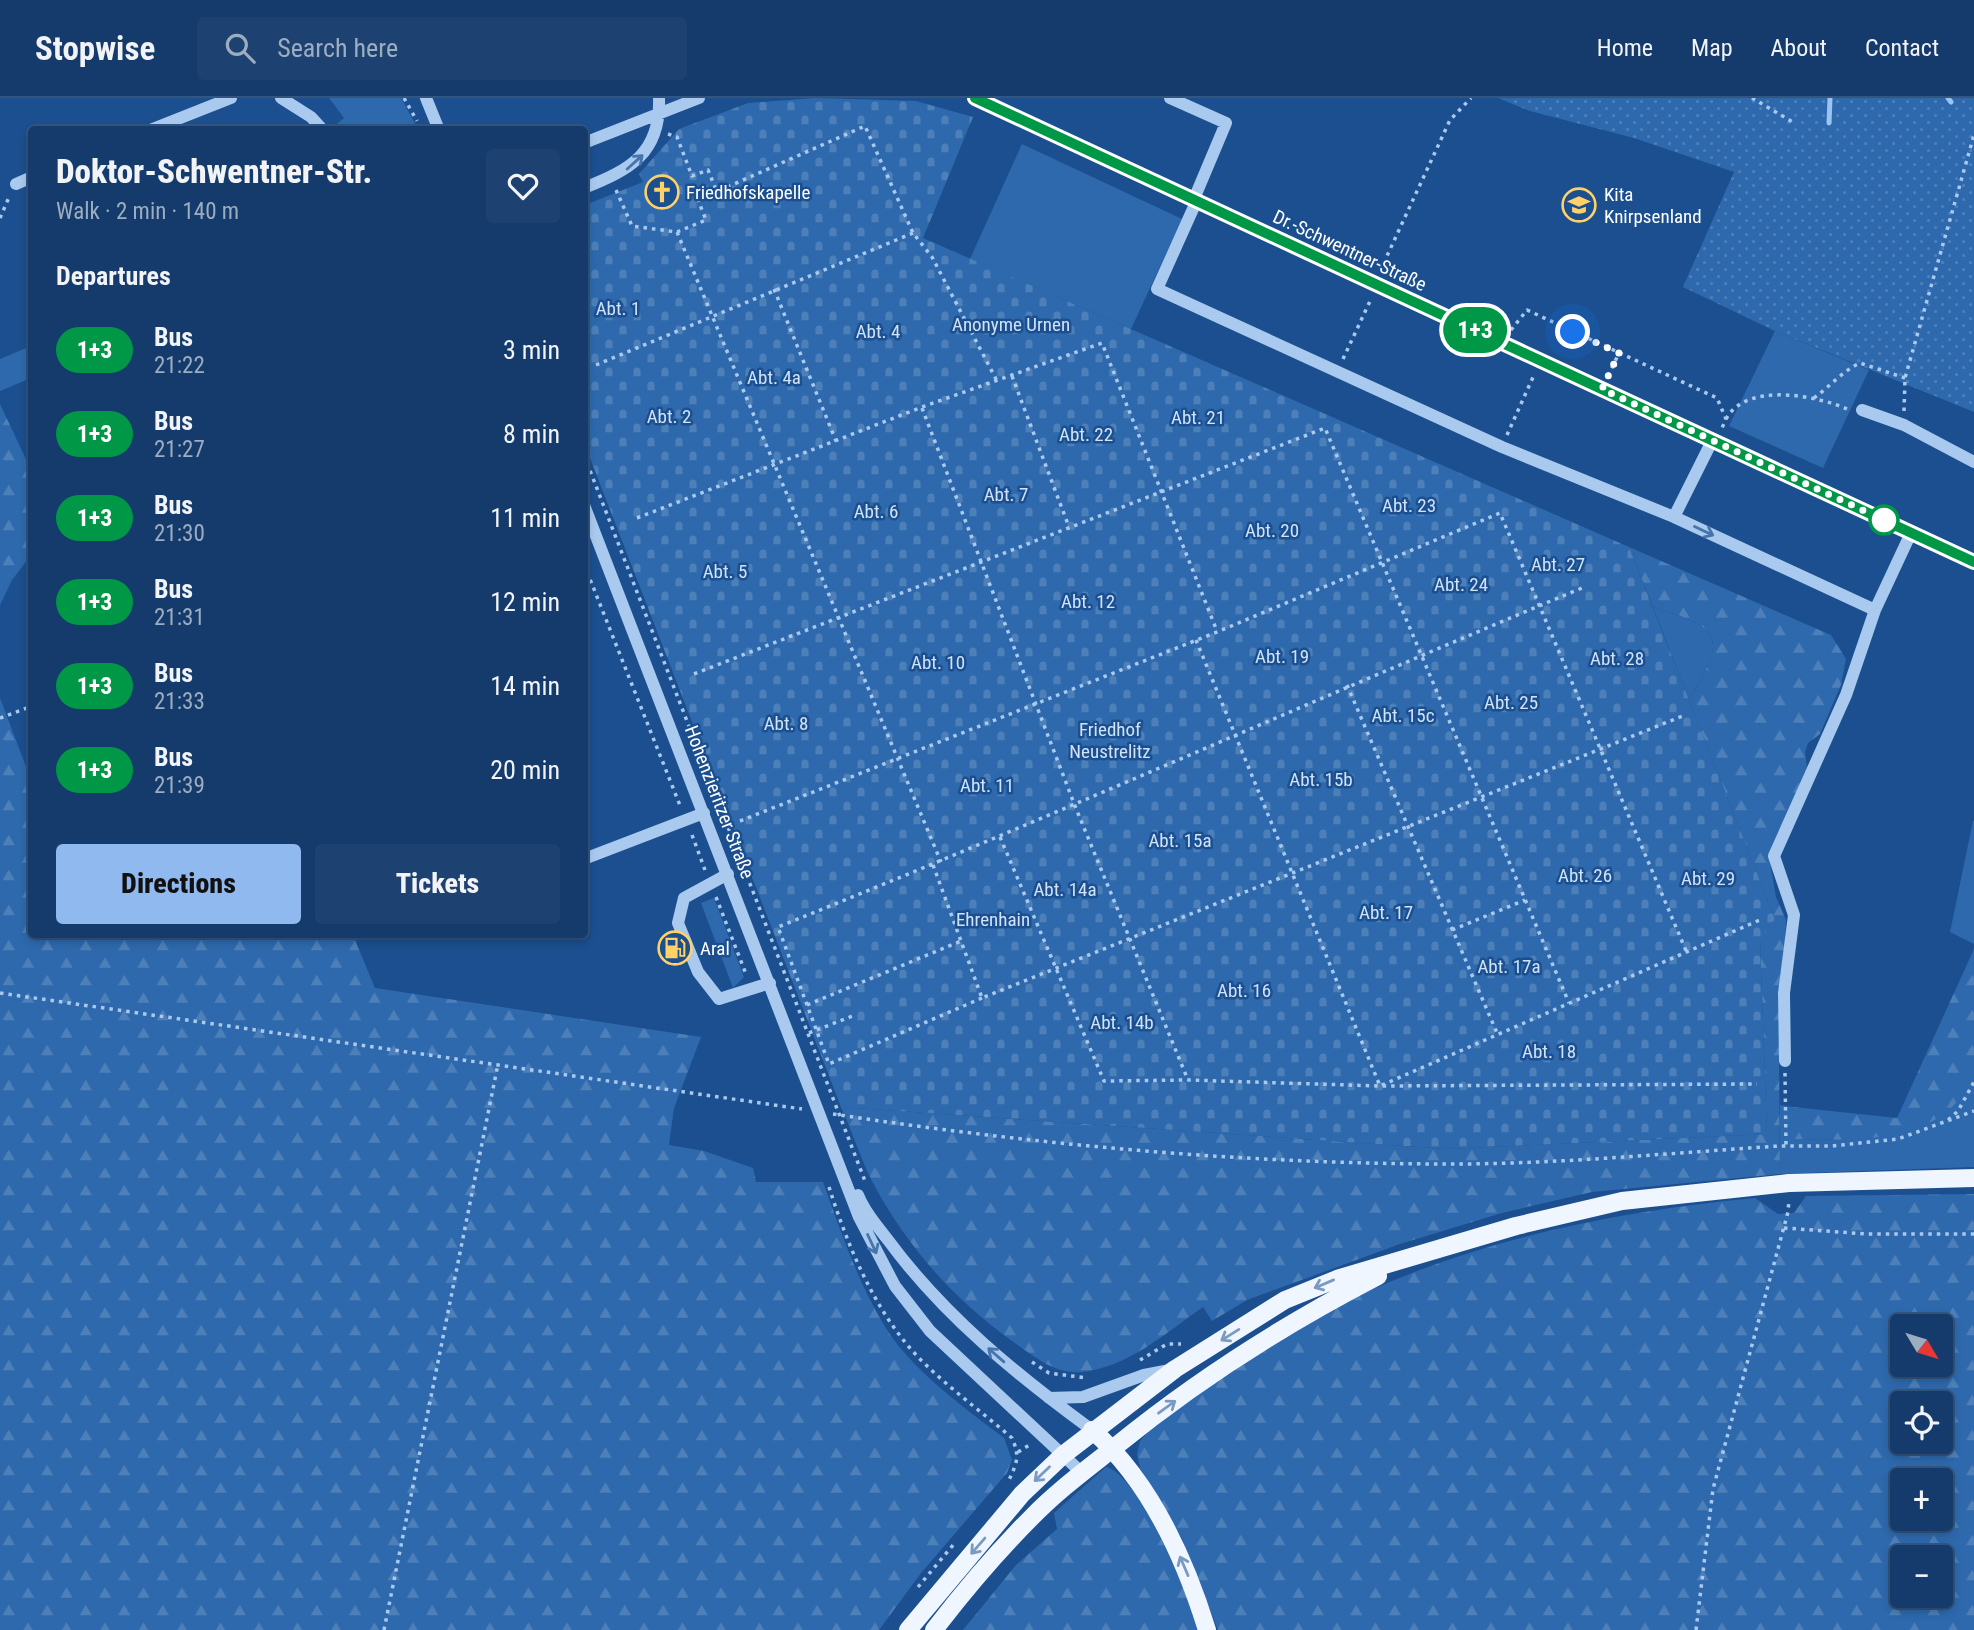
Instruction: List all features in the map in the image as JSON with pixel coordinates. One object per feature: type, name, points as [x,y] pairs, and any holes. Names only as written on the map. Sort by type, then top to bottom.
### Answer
[{"type":"main road","points":[[908,1630],[1023,1494],[1063,1455],[1092,1430],[1175,1369],[1285,1300],[1337,1279],[1516,1226],[1622,1201],[1789,1183],[1974,1178]]},
{"type":"main road","points":[[934,1630],[993,1558],[1031,1517],[1081,1472],[1222,1366],[1314,1309],[1412,1258]]},
{"type":"main road","points":[[1092,1430],[1113,1448],[1127,1466],[1180,1556],[1207,1630]]},
{"type":"street","points":[[160,126],[231,98]]},
{"type":"street","points":[[281,98],[311,117],[319,126]]},
{"type":"street","points":[[426,98],[437,126]]},
{"type":"street","points":[[588,186],[634,165],[656,131],[660,112],[659,98]]},
{"type":"street","points":[[588,141],[699,98]]},
{"type":"street","name":"Dr.-Schwentner-Straße","points":[[975,98],[1712,442],[1973,559]]},
{"type":"street","points":[[1170,98],[1226,123],[1157,289],[1502,447],[1674,517],[1875,610]]},
{"type":"street","points":[[16,184],[28,179]]},
{"type":"street","points":[[1862,410],[1904,425],[1974,463]]},
{"type":"street","points":[[1674,517],[1712,442]]},
{"type":"street","name":"Hohenzieritzer Straße","points":[[588,515],[821,1112],[859,1217],[895,1286],[930,1331],[962,1364],[1081,1472]]},
{"type":"street","points":[[1785,1061],[1784,993],[1794,915],[1774,856],[1846,695],[1875,610],[1911,533]]},
{"type":"street","points":[[588,857],[704,813]]},
{"type":"street","points":[[728,874],[684,898],[678,923],[698,972],[719,999],[770,983]]},
{"type":"street","name":"Hohenzieritzer Straße","points":[[821,1112],[862,1205],[940,1304],[999,1359],[1092,1430]]},
{"type":"street","points":[[1049,1398],[1083,1397],[1144,1375],[1175,1369]]},
{"type":"path","points":[[404,98],[419,126]]},
{"type":"path","points":[[1337,372],[1450,120],[1471,98]]},
{"type":"path","points":[[1752,98],[1797,124]]},
{"type":"path","points":[[611,177],[632,226],[677,232],[706,219],[698,200],[864,126],[913,233],[932,257],[997,381]]},
{"type":"path","points":[[656,131],[677,137],[691,177],[708,170],[717,192]]},
{"type":"path","points":[[1904,425],[1905,378],[1974,135]]},
{"type":"path","points":[[0,218],[16,184]]},
{"type":"path","points":[[677,232],[941,862]]},
{"type":"path","points":[[596,365],[913,233]]},
{"type":"path","points":[[774,289],[836,441]]},
{"type":"path","points":[[1511,330],[1527,310],[1717,398],[1726,419]]},
{"type":"path","points":[[637,518],[922,407],[1102,343],[1217,632]]},
{"type":"path","points":[[1602,389],[1619,353]]},
{"type":"path","points":[[1502,447],[1541,361]]},
{"type":"path","points":[[1814,398],[1839,380],[1851,367],[1860,363],[1905,378]]},
{"type":"path","points":[[1012,376],[1069,527]]},
{"type":"path","points":[[1722,428],[1733,407],[1773,396],[1814,398],[1853,412],[1862,410]]},
{"type":"path","points":[[922,407],[1075,806],[1188,1080]]},
{"type":"path","points":[[694,674],[1325,428],[1569,1003]]},
{"type":"path","points":[[588,465],[871,1190]]},
{"type":"path","points":[[740,821],[1217,632],[1500,513],[1687,953]]},
{"type":"path","points":[[1582,589],[1235,733],[1075,806],[778,927],[829,1065],[982,998],[1685,715]]},
{"type":"path","points":[[1196,640],[1380,1086]]},
{"type":"path","points":[[1348,685],[1497,1033]]},
{"type":"path","points":[[0,719],[28,708]]},
{"type":"path","points":[[1000,837],[1104,1081],[1188,1080],[1380,1086],[1757,1083]]},
{"type":"path","points":[[933,865],[982,998]]},
{"type":"path","points":[[1452,930],[1525,900]]},
{"type":"path","points":[[1380,1086],[1762,919]]},
{"type":"path","points":[[807,1005],[961,942]]},
{"type":"path","points":[[0,993],[840,1115],[1051,1141],[1343,1162],[1453,1164],[1786,1146],[1832,1146],[1898,1139],[1974,1111]]},
{"type":"path","points":[[809,1034],[855,1016]]},
{"type":"path","points":[[1785,1061],[1786,1146]]},
{"type":"path","points":[[384,1630],[498,1064]]},
{"type":"path","points":[[1942,1125],[1958,1111],[1974,1082]]},
{"type":"path","points":[[1696,1630],[1713,1489],[1788,1212]]},
{"type":"path","points":[[1784,1228],[1867,1234],[1974,1234]]},
{"type":"path","points":[[1027,1359],[1049,1373],[1083,1379]]},
{"type":"green space","points":[[329,98],[401,98],[416,126],[334,126],[344,118]]},
{"type":"green space","name":"Friedhof Neustrelitz","points":[[815,98],[916,101],[973,117],[923,238],[1629,547],[1775,919],[1760,939],[1767,1134],[1447,1149],[841,1107],[588,453],[588,204],[643,182],[639,174],[679,129],[748,103]]},
{"type":"green space","points":[[1498,98],[1974,98],[1974,412],[1775,331],[1683,287],[1734,172],[1634,138],[1530,111]]},
{"type":"green space","points":[[1022,144],[1182,219],[1131,329],[970,259]]},
{"type":"green space","points":[[1775,331],[1869,370],[1823,468],[1729,426]]},
{"type":"green space","points":[[28,347],[28,379],[0,391],[0,359]]},
{"type":"green space","points":[[0,404],[28,464],[28,559],[12,580],[0,605]]},
{"type":"green space","points":[[1629,547],[1831,635],[1846,659],[1841,685],[1820,734],[1808,743],[1805,752],[1807,767],[1769,857],[1776,897],[1786,920],[1779,1056],[1780,1174],[1592,1192],[1502,1213],[1400,1244],[1247,1300],[1212,1321],[1203,1307],[1131,1356],[1099,1369],[1072,1372],[1054,1368],[993,1327],[934,1271],[900,1228],[872,1181],[841,1107],[1447,1149],[1767,1134],[1760,938],[1775,919],[1689,700],[1710,661],[1712,637],[1693,621],[1653,607]]},
{"type":"green space","points":[[1653,607],[1693,621],[1712,637],[1710,661],[1689,700]]},
{"type":"green space","points":[[0,698],[28,772],[28,938],[354,938],[375,988],[701,1037],[674,1108],[669,1145],[704,1151],[753,1168],[756,1182],[823,1182],[856,1270],[892,1337],[936,1385],[1004,1438],[1012,1460],[1007,1473],[921,1573],[879,1630],[0,1630]]},
{"type":"green space","points":[[1974,821],[1974,944],[1950,932]]},
{"type":"green space","points":[[714,898],[744,977],[733,988],[701,903]]},
{"type":"green space","points":[[1974,949],[1974,1067],[1964,1093],[1947,1111],[1925,1125],[1900,1133],[1844,1140],[1792,1139],[1793,1107],[1897,1118]]},
{"type":"green space","points":[[1974,1067],[1974,1167],[1780,1174],[1780,1105],[1793,1107],[1793,1139],[1834,1140],[1898,1133],[1964,1092]]},
{"type":"green space","points":[[1974,1194],[1974,1630],[1218,1630],[1182,1539],[1140,1468],[1137,1454],[1140,1441],[1149,1431],[1194,1397],[1263,1349],[1335,1307],[1385,1284],[1487,1247],[1593,1221],[1700,1204],[1755,1198],[1778,1214],[1794,1213],[1806,1196]]},
{"type":"green space","points":[[1106,1467],[1119,1475],[1147,1513],[1174,1566],[1199,1630],[963,1630],[1016,1565],[1057,1529],[1054,1513]]},
{"type":"waterway","points":[[1829,123],[1830,98]]},
{"type":"waterway","points":[[1948,98],[1951,102]]},
{"type":"bus line","name":"1+3","points":[[975,98],[1974,562]]},
{"type":"place","name":"Friedhofskapelle","points":[[662,192]]},
{"type":"place","name":"Kita Knirpsenland","points":[[1579,205]]},
{"type":"place","name":"Aral","points":[[675,948]]},
{"type":"route","points":[[1573,332],[1619,353],[1602,389],[1884,520]]},
{"type":"park label","name":"Abt. 1","points":[[618,308]]},
{"type":"park label","name":"Anonyme Urnen","points":[[1011,324]]},
{"type":"park label","name":"Abt. 4","points":[[878,331]]},
{"type":"park label","name":"Abt. 4a","points":[[774,377]]},
{"type":"park label","name":"Abt. 2","points":[[669,416]]},
{"type":"park label","name":"Abt. 21","points":[[1198,417]]},
{"type":"park label","name":"Abt. 22","points":[[1086,434]]},
{"type":"park label","name":"Abt. 7","points":[[1006,494]]},
{"type":"park label","name":"Abt. 23","points":[[1409,505]]},
{"type":"park label","name":"Abt. 6","points":[[876,511]]},
{"type":"park label","name":"Abt. 20","points":[[1272,530]]},
{"type":"park label","name":"Abt. 27","points":[[1558,564]]},
{"type":"park label","name":"Abt. 5","points":[[725,571]]},
{"type":"park label","name":"Abt. 24","points":[[1461,584]]},
{"type":"park label","name":"Abt. 12","points":[[1088,601]]},
{"type":"park label","name":"Abt. 19","points":[[1282,656]]},
{"type":"park label","name":"Abt. 28","points":[[1617,658]]},
{"type":"park label","name":"Abt. 10","points":[[938,662]]},
{"type":"park label","name":"Abt. 25","points":[[1511,702]]},
{"type":"park label","name":"Abt. 15c","points":[[1403,715]]},
{"type":"park label","name":"Abt. 8","points":[[786,723]]},
{"type":"park label","name":"Abt. 15b","points":[[1321,779]]},
{"type":"park label","name":"Abt. 11","points":[[987,785]]},
{"type":"park label","name":"Abt. 15a","points":[[1180,840]]},
{"type":"park label","name":"Abt. 26","points":[[1585,875]]},
{"type":"park label","name":"Abt. 29","points":[[1708,878]]},
{"type":"park label","name":"Abt. 14a","points":[[1065,889]]},
{"type":"park label","name":"Abt. 17","points":[[1386,912]]},
{"type":"park label","name":"Ehrenhain","points":[[993,919]]},
{"type":"park label","name":"Abt. 17a","points":[[1509,966]]},
{"type":"park label","name":"Abt. 16","points":[[1244,990]]},
{"type":"park label","name":"Abt. 14b","points":[[1122,1022]]},
{"type":"park label","name":"Abt. 18","points":[[1549,1051]]}]
